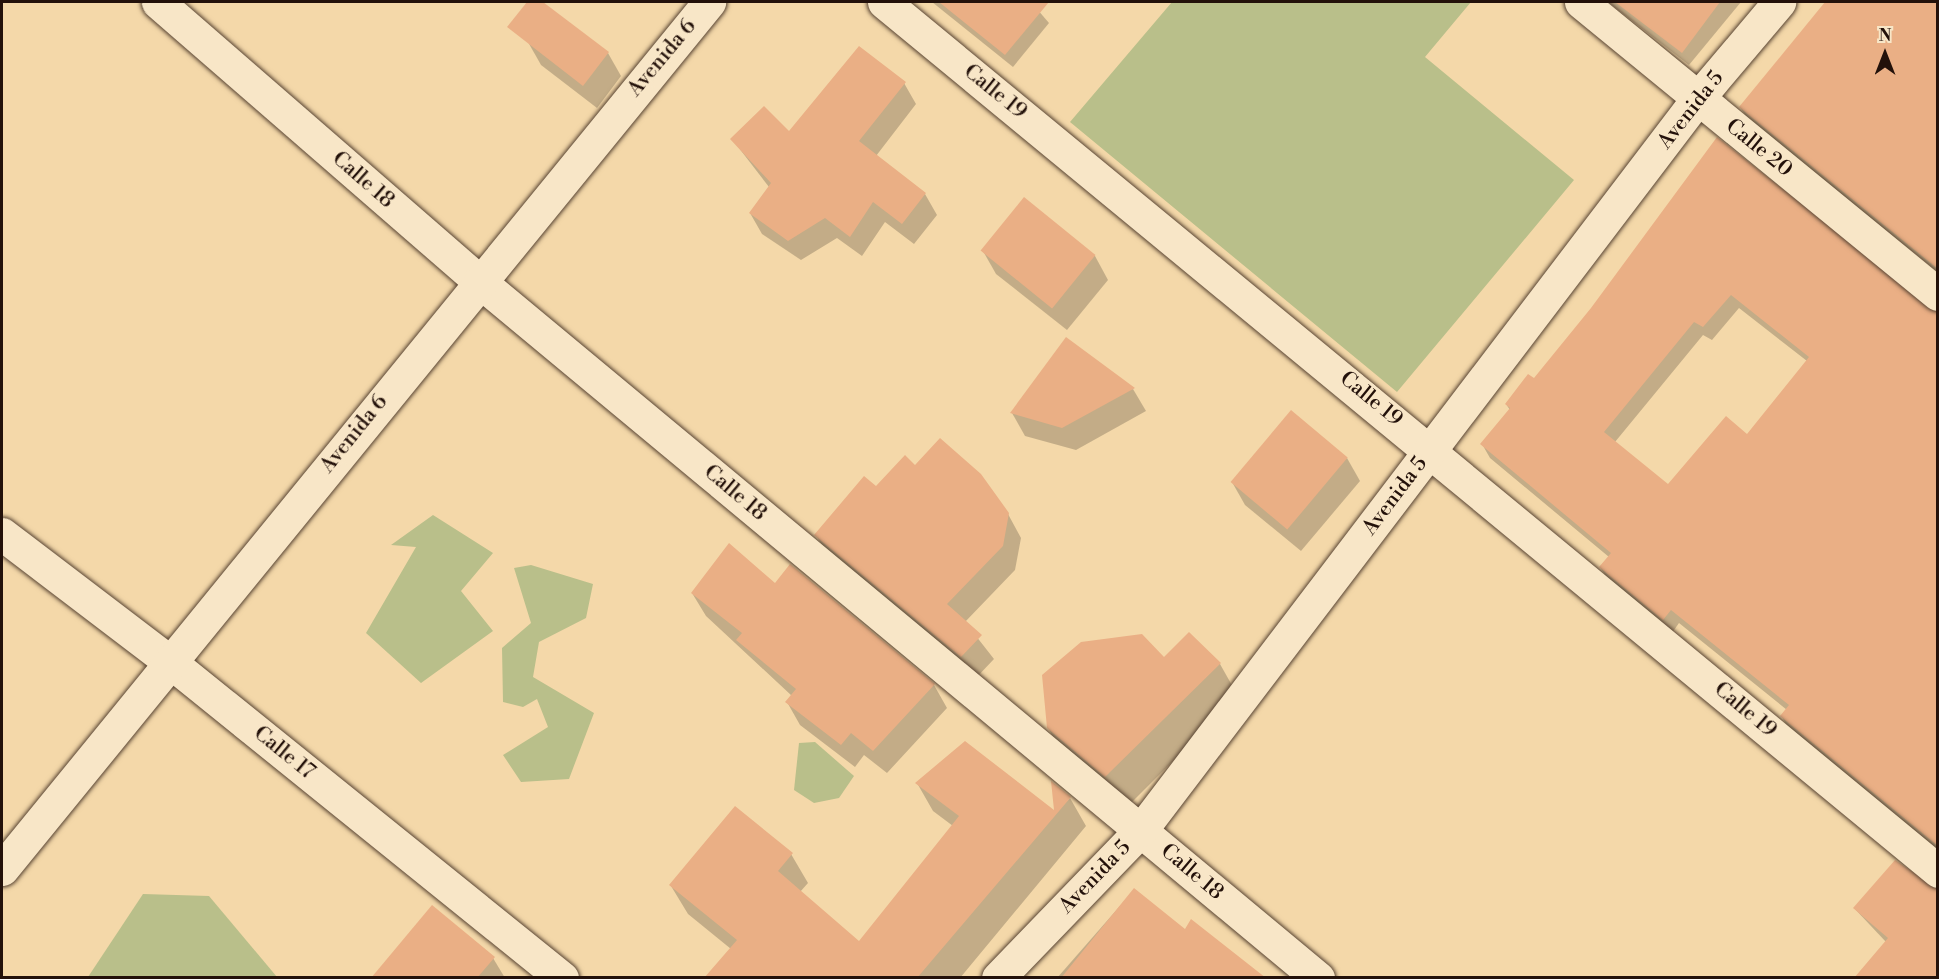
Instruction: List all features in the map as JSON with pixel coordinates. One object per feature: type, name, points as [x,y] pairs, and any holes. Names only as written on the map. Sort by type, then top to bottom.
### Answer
[{"type":"street","name":"Calle 18","points":[[158,2],[479,281],[1318,978]]},
{"type":"street","name":"Avenida 6","points":[[2,869],[169,661],[709,2]]},
{"type":"street","name":"Calle 19","points":[[884,2],[1431,448],[1938,871]]},
{"type":"street","name":"Calle 20","points":[[1581,2],[1938,294]]},
{"type":"street","name":"Avenida 5","points":[[998,978],[1141,830],[1698,98],[1779,2]]},
{"type":"street","name":"Calle 17","points":[[2,534],[169,661],[562,978]]},
{"type":"green space","points":[[1172,2],[1471,2],[1425,57],[1574,180],[1397,392],[1070,122]]},
{"type":"green space","points":[[433,515],[493,553],[461,591],[493,631],[421,683],[366,633],[416,547],[391,545]]},
{"type":"green space","points":[[531,565],[593,584],[586,618],[539,642],[533,677],[594,713],[569,779],[521,782],[503,755],[548,727],[537,699],[523,707],[503,702],[502,648],[531,623],[514,568]]},
{"type":"green space","points":[[815,742],[854,776],[839,798],[814,803],[794,790],[799,743]]},
{"type":"green space","points":[[143,894],[209,896],[277,977],[88,977]]},
{"type":"building","points":[[527,2],[543,2],[609,52],[583,86],[507,27]]},
{"type":"building","points":[[939,2],[1049,2],[1005,55]]},
{"type":"building","points":[[1615,2],[1720,2],[1682,53]]},
{"type":"building","points":[[1825,2],[1938,2],[1938,269],[1739,107]]},
{"type":"building","points":[[859,46],[906,82],[859,141],[926,193],[902,224],[873,202],[850,237],[825,218],[788,241],[749,213],[771,183],[730,139],[764,106],[789,131]]},
{"type":"building","points":[[1717,137],[1938,312],[1938,846],[1780,716],[1789,705],[1671,610],[1663,620],[1599,567],[1611,553],[1480,444],[1510,408],[1505,404],[1528,374],[1534,378],[1591,308]],"holes":[[[1731,295],[1809,357],[1747,434],[1726,416],[1668,484],[1604,432],[1694,322],[1703,327]]]},
{"type":"building","points":[[1024,197],[1095,255],[1052,309],[981,251]]},
{"type":"building","points":[[1066,337],[1135,388],[1062,428],[1010,413]]},
{"type":"building","points":[[1291,410],[1348,458],[1287,530],[1231,482]]},
{"type":"building","points":[[940,438],[981,474],[1009,513],[1003,546],[947,604],[982,635],[961,657],[814,535],[864,476],[876,486],[905,455],[915,465]]},
{"type":"building","points":[[729,543],[775,583],[790,564],[935,684],[873,751],[851,733],[841,745],[785,702],[796,689],[736,640],[742,633],[691,593]]},
{"type":"building","points":[[1189,632],[1221,663],[1105,777],[1047,728],[1042,675],[1081,642],[1142,634],[1164,657]]},
{"type":"building","points":[[965,741],[1054,810],[1051,781],[1071,797],[917,978],[704,978],[737,940],[669,885],[735,806],[793,853],[778,871],[859,941],[959,816],[915,783]]},
{"type":"building","points":[[1895,860],[1938,889],[1938,978],[1854,978],[1888,938],[1853,908]]},
{"type":"building","points":[[1134,888],[1185,929],[1191,919],[1266,978],[1061,978]]},
{"type":"building","points":[[432,905],[495,957],[477,978],[371,978]]}]
